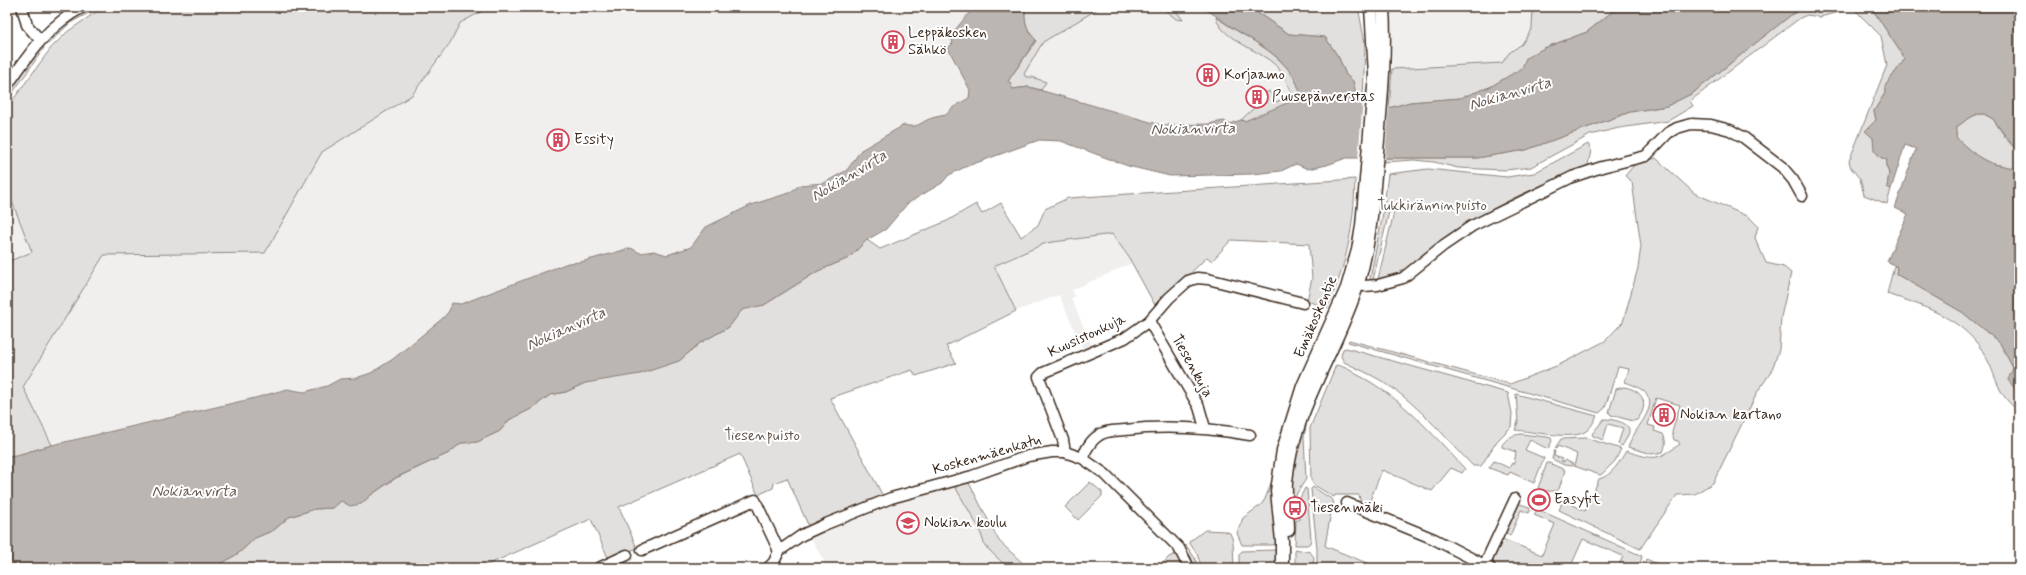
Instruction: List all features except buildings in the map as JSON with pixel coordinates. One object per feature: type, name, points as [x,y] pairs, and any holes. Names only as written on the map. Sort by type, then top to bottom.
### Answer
[{"type":"main road","points":[[1371,7],[1380,75]]},
{"type":"main road","points":[[1380,75],[1383,7]]},
{"type":"main road","name":"Emäkoskentie","points":[[1290,568],[1286,494],[1291,453],[1306,404],[1341,327],[1357,284],[1366,250],[1370,179],[1380,75]]},
{"type":"main road","name":"Emäkoskentie","points":[[1282,568],[1282,541],[1277,492],[1282,450],[1303,386],[1350,278],[1358,250],[1370,179]]},
{"type":"street","points":[[22,7],[27,25],[40,40]]},
{"type":"street","points":[[7,86],[40,40],[64,19],[82,7]]},
{"type":"street","points":[[1357,284],[1364,286],[1378,285],[1403,278],[1444,245],[1472,226],[1572,177],[1602,167],[1646,156],[1668,133],[1677,128],[1691,124],[1711,125],[1730,130],[1743,137],[1782,167],[1793,180],[1802,196]]},
{"type":"street","name":"Kuusistonkuja","points":[[1065,452],[1064,440],[1040,377],[1042,373],[1125,338],[1149,321],[1181,286],[1188,281],[1197,278],[1208,279],[1304,303]]},
{"type":"street","name":"Tiesenkuja","points":[[1149,321],[1199,407],[1205,428]]},
{"type":"street","points":[[1082,458],[1092,441],[1099,435],[1107,432],[1145,428],[1205,428],[1250,435]]},
{"type":"street","name":"Koskenmäenkatu","points":[[768,568],[774,562],[779,551],[802,535],[891,498],[972,476],[1040,453],[1065,452],[1082,458],[1105,474],[1179,548],[1189,568]]},
{"type":"street","points":[[1348,503],[1429,537],[1486,567],[1515,499]]},
{"type":"street","points":[[642,550],[755,500],[779,551]]},
{"type":"street","points":[[599,568],[627,555]]},
{"type":"shaded area","points":[[490,7],[503,7],[505,10],[510,7],[974,7],[950,35],[953,43],[948,48],[970,90],[969,98],[952,108],[946,115],[929,119],[919,126],[912,127],[904,125],[861,150],[847,170],[824,183],[800,185],[789,193],[751,205],[698,237],[691,247],[667,255],[654,251],[568,263],[461,304],[452,303],[449,311],[443,318],[393,359],[371,373],[356,378],[340,379],[327,386],[304,392],[287,389],[255,398],[52,445],[23,387],[104,255],[265,253],[322,152],[412,95],[450,44],[460,23]]},
{"type":"shaded area","points":[[1025,7],[1196,7],[1209,11],[1279,57],[1300,90],[1291,103],[1229,124],[1224,121],[1168,126],[1029,87],[1012,89],[1028,32]]},
{"type":"shaded area","points":[[1391,7],[1533,7],[1532,28],[1522,44],[1509,53],[1502,63],[1392,69]]},
{"type":"shaded area","points":[[7,189],[32,253],[7,262]]},
{"type":"shaded area","points":[[1112,234],[1132,263],[1072,290],[1075,297],[1071,298],[1092,346],[1083,349],[1059,295],[1016,311],[994,266],[1046,243]]},
{"type":"shaded area","name":"Nokian koulu","points":[[954,485],[979,528],[985,546],[1008,568],[828,568],[810,537],[850,518],[892,501]]},
{"type":"green space","points":[[89,7],[100,7],[70,23],[48,44],[45,42],[77,13]]},
{"type":"green space","points":[[113,7],[490,7],[460,23],[450,43],[412,95],[322,152],[265,253],[104,255],[23,387],[52,445],[17,455],[7,456],[7,262],[32,252],[7,189],[7,108],[51,48],[67,32],[96,12]]},
{"type":"green space","points":[[1025,7],[1101,7],[1043,42],[1024,74],[1026,77],[1032,77],[1046,82],[1041,90],[1029,87],[1012,89],[1008,81],[1036,41],[1026,25]]},
{"type":"green space","points":[[1161,7],[1173,7],[1183,20],[1176,19]]},
{"type":"green space","points":[[1249,7],[1358,7],[1365,43],[1363,101],[1356,95],[1353,81],[1346,75],[1339,58],[1325,37],[1289,34]]},
{"type":"green space","points":[[1533,7],[1618,7],[1587,32],[1544,48],[1523,68],[1490,87],[1460,98],[1410,102],[1389,108],[1392,69],[1502,63],[1509,53],[1522,44],[1532,28]]},
{"type":"green space","points":[[1806,7],[1871,7],[1905,59],[1885,86],[1885,93],[1874,111],[1876,120],[1873,138],[1880,157],[1887,160],[1886,166],[1889,173],[1887,187],[1891,189],[1887,204],[1864,195],[1860,179],[1851,168],[1849,161],[1887,65],[1881,36],[1853,8],[1820,17],[1807,15],[1800,18],[1690,101],[1693,106],[1668,121],[1619,128],[1590,135],[1531,167],[1506,170],[1458,168],[1434,162],[1414,160],[1384,162],[1384,158],[1477,158],[1526,150],[1630,112],[1667,106],[1693,93],[1791,15]]},
{"type":"green space","points":[[1216,17],[1279,59],[1289,70],[1297,83],[1302,98],[1245,121],[1241,120],[1254,108],[1267,101],[1264,94],[1269,91],[1276,102],[1293,95],[1276,66],[1224,31]]},
{"type":"green space","points":[[42,45],[44,48],[7,101],[11,87],[15,80]]},
{"type":"green space","points":[[1977,114],[1984,114],[1993,119],[2008,141],[2019,153],[2019,170],[1994,164],[1978,157],[1956,137],[1957,127]]},
{"type":"green space","name":"Tukkiränninpuisto","points":[[1588,144],[1591,150],[1588,165],[1527,192],[1482,215],[1457,231],[1406,269],[1383,281],[1378,279],[1394,212],[1389,212],[1373,280],[1370,279],[1383,213],[1388,174],[1428,169],[1507,177],[1534,173]]},
{"type":"green space","points":[[1656,158],[1694,193],[1749,217],[1758,226],[1755,238],[1766,263],[1784,267],[1791,273],[1781,317],[1779,350],[1771,372],[1758,391],[1713,483],[1695,494],[1677,495],[1640,549],[1559,510],[1565,496],[1575,500],[1573,505],[1585,511],[1599,479],[1608,475],[1612,471],[1626,451],[1642,456],[1654,457],[1665,454],[1680,444],[1678,441],[1674,440],[1672,432],[1680,405],[1656,398],[1648,425],[1655,427],[1654,431],[1663,434],[1665,445],[1663,452],[1652,454],[1628,447],[1648,410],[1650,402],[1647,395],[1639,388],[1625,382],[1629,369],[1618,367],[1605,408],[1599,413],[1348,342],[1349,340],[1510,384],[1559,365],[1605,341],[1623,322],[1638,268],[1641,246],[1632,182],[1625,176],[1634,165]]},
{"type":"green space","name":"Tiesenpuisto","points":[[1355,179],[1353,213],[1348,245],[1340,276],[1327,308],[1307,301],[1312,278],[1309,244],[1231,240],[1212,261],[1207,257],[1156,307],[1128,256],[1112,234],[1046,243],[994,266],[1016,311],[946,346],[956,363],[916,376],[912,370],[830,398],[883,496],[809,527],[787,478],[774,483],[773,488],[758,495],[740,454],[619,507],[637,548],[609,560],[591,519],[480,568],[208,568],[219,565],[239,553],[255,538],[274,530],[289,517],[315,509],[333,508],[341,501],[361,504],[371,495],[396,478],[449,453],[461,443],[477,442],[500,431],[509,420],[531,409],[550,395],[566,392],[585,383],[679,361],[700,343],[729,327],[742,309],[764,305],[818,271],[849,258],[867,240],[880,249],[947,221],[976,204],[982,214],[1001,203],[1021,237],[1038,225],[1045,209],[1068,198]]},
{"type":"green space","points":[[1894,266],[1897,267],[1896,274],[1962,312],[2000,343],[2013,368],[2019,411],[2011,405],[1998,386],[1986,357],[1978,344],[1968,333],[1943,316],[1929,309],[1887,294]]},
{"type":"green space","points":[[1346,348],[1508,393],[1512,413],[1511,427],[1497,441],[1481,466],[1473,466],[1417,408],[1405,398],[1380,380],[1344,362],[1341,356],[1343,349]]},
{"type":"green space","points":[[1336,365],[1346,368],[1372,383],[1415,416],[1465,469],[1462,473],[1451,468],[1432,491],[1382,470],[1367,508],[1361,505],[1359,495],[1335,495],[1334,497],[1314,485],[1311,480],[1310,428]]},
{"type":"green space","points":[[1624,387],[1636,391],[1644,403],[1641,414],[1637,420],[1633,421],[1611,415],[1609,412],[1616,389]]},
{"type":"green space","points":[[1317,394],[1307,421],[1304,437],[1306,479],[1294,501],[1291,487],[1291,473],[1296,446],[1305,419]]},
{"type":"green space","points":[[1516,394],[1597,416],[1589,428],[1580,434],[1552,435],[1515,430],[1518,422]]},
{"type":"green space","points":[[1604,419],[1623,423],[1628,428],[1629,431],[1627,438],[1622,446],[1618,444],[1623,428],[1608,424],[1603,440],[1593,436],[1592,434]]},
{"type":"green space","points":[[1521,434],[1547,437],[1551,438],[1552,441],[1548,449],[1530,440],[1525,450],[1544,458],[1534,483],[1510,472],[1508,475],[1489,468],[1494,461],[1509,468],[1512,463],[1514,464],[1516,452],[1502,447],[1502,445],[1510,437]]},
{"type":"green space","points":[[1586,438],[1621,449],[1615,461],[1600,475],[1574,466],[1577,454],[1558,446],[1556,449],[1555,448],[1561,439]]},
{"type":"green space","points":[[1554,451],[1554,456],[1562,459],[1561,461],[1564,462],[1565,460],[1573,464],[1572,466],[1564,465],[1552,459]]},
{"type":"green space","points":[[1547,463],[1565,470],[1559,489],[1554,491],[1538,488]]},
{"type":"green space","points":[[968,481],[999,541],[1028,568],[1008,568],[985,546],[979,528],[954,485]]},
{"type":"green space","points":[[1272,481],[1276,545],[1242,545],[1237,533],[1243,518],[1261,505]]},
{"type":"green space","points":[[1090,482],[1102,492],[1102,496],[1078,520],[1065,507]]},
{"type":"green space","points":[[1313,487],[1333,500],[1334,508],[1343,512],[1331,512],[1325,546],[1379,568],[1317,568],[1317,549],[1311,489]]},
{"type":"green space","points":[[1305,488],[1307,489],[1311,539],[1310,543],[1307,545],[1295,545],[1296,520],[1299,520],[1298,502]]},
{"type":"green space","points":[[1517,503],[1529,507],[1530,511],[1529,513],[1521,510],[1510,536],[1504,532]]},
{"type":"green space","points":[[1539,510],[1642,556],[1639,568],[1618,568],[1623,556],[1583,539],[1570,568],[1498,568],[1494,566],[1493,558],[1502,539],[1542,555],[1555,524],[1534,515],[1536,511]]},
{"type":"green space","points":[[1205,530],[1224,531],[1230,533],[1233,541],[1234,568],[1202,568],[1197,554],[1189,542]]},
{"type":"green space","points":[[1186,545],[1195,558],[1198,568],[1194,568],[1191,557],[1184,547]]},
{"type":"green space","points":[[1295,549],[1310,552],[1314,557],[1313,568],[1295,568]]},
{"type":"green space","points":[[1276,550],[1277,568],[1239,568],[1239,554],[1242,551]]},
{"type":"green space","points":[[1178,553],[1186,568],[1158,568],[1169,557]]},
{"type":"green space","points":[[1646,559],[1667,568],[1644,568]]},
{"type":"water","name":"Nokianvirta","points":[[974,7],[1025,7],[1026,25],[1036,40],[1008,81],[1011,83],[1012,89],[1029,87],[1161,125],[1207,124],[1224,121],[1229,124],[1241,120],[1245,121],[1301,97],[1297,84],[1291,73],[1274,55],[1215,15],[1196,7],[1249,7],[1289,34],[1325,37],[1339,58],[1346,75],[1353,81],[1356,95],[1363,101],[1389,108],[1410,102],[1460,98],[1490,87],[1522,68],[1526,58],[1544,48],[1587,32],[1618,7],[1806,7],[1791,15],[1693,93],[1667,106],[1630,112],[1526,150],[1477,158],[1346,158],[1327,165],[1308,169],[1296,164],[1281,171],[1252,174],[1170,176],[1128,166],[1061,141],[1039,140],[965,167],[949,175],[942,183],[908,203],[886,229],[867,240],[849,258],[818,271],[764,305],[742,310],[729,327],[700,343],[679,361],[640,374],[585,383],[566,392],[550,395],[531,409],[509,420],[500,431],[477,442],[461,443],[449,453],[395,478],[361,504],[350,506],[341,501],[333,508],[315,509],[289,517],[274,530],[255,538],[239,553],[219,565],[208,568],[7,568],[7,456],[17,455],[52,445],[255,398],[287,389],[304,392],[327,386],[340,379],[356,378],[371,373],[393,359],[443,318],[449,311],[452,303],[461,304],[568,263],[581,262],[631,248],[640,253],[654,251],[667,255],[691,247],[706,227],[751,205],[789,193],[800,185],[824,183],[847,170],[861,150],[904,125],[916,126],[932,118],[946,115],[952,108],[969,98],[970,90],[948,48],[953,43],[950,36]]},
{"type":"water","points":[[1871,7],[2019,7],[2019,154],[1993,119],[1984,114],[1977,114],[1957,127],[1956,137],[1978,157],[1994,164],[2019,170],[2019,404],[2016,402],[2015,389],[2008,380],[2013,368],[2000,343],[1962,312],[1896,274],[1897,267],[1887,261],[1908,214],[1895,208],[1916,149],[1905,145],[1891,189],[1887,187],[1889,173],[1886,166],[1887,160],[1880,157],[1874,150],[1873,138],[1865,131],[1876,120],[1874,111],[1885,93],[1885,86],[1905,59]]},
{"type":"pier","points":[[1363,99],[1389,106],[1385,160],[1358,160]]},
{"type":"place","name":"Leppäkosken Sähkö","points":[[893,42]]},
{"type":"place","name":"Korjaamo","points":[[1208,75]]},
{"type":"place","name":"Puusepänverstas","points":[[1257,97]]},
{"type":"place","name":"Essity","points":[[558,140]]},
{"type":"place","name":"Nokian kartano","points":[[1664,415]]},
{"type":"place","name":"Easyfit","points":[[1539,500]]},
{"type":"place","name":"Tiesenmäki","points":[[1295,508]]},
{"type":"place","name":"Nokian koulu","points":[[908,523]]}]
